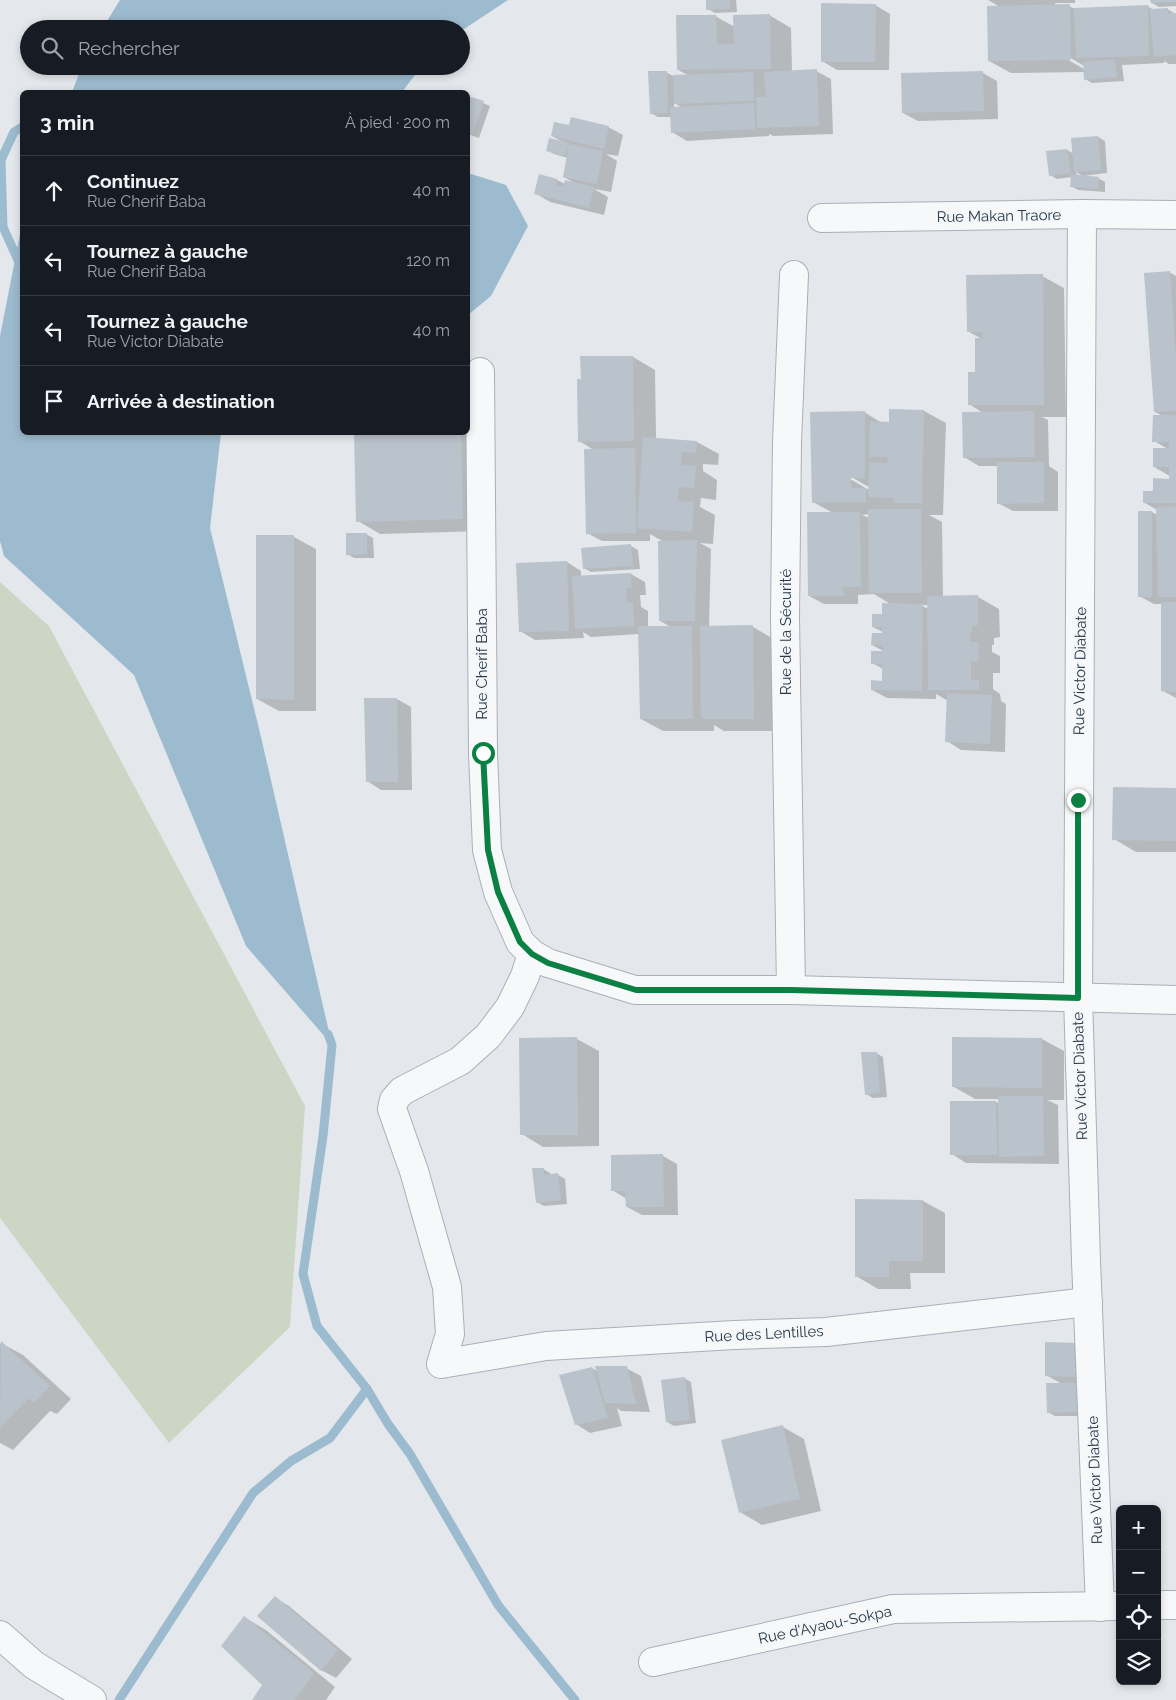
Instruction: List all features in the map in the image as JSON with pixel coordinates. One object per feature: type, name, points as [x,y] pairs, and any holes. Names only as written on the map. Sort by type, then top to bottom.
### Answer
[{"type":"street","name":"Rue Makan Traore","points":[[822,218],[1082,214],[1176,215]]},
{"type":"street","name":"Rue Victor Diabate","points":[[1082,214],[1078,998],[1088,1302],[1110,1606]]},
{"type":"street","name":"Rue de la Sécurité","points":[[791,990],[785,617],[787,442],[794,275]]},
{"type":"street","name":"Rue Cherif Baba","points":[[480,372],[483,753],[488,850],[498,892],[520,942],[532,954],[548,963],[636,990],[791,990],[1176,1000]]},
{"type":"street","name":"Rue des Lentilles","points":[[532,954],[525,976],[510,1007],[488,1036],[460,1061],[402,1091],[394,1100],[392,1109],[414,1171],[447,1287],[450,1334],[441,1364],[546,1346],[734,1335],[826,1332],[1088,1302]]},
{"type":"street","points":[[1161,1606],[1176,1605]]},
{"type":"street","name":"Rue d'Ayaou-Sokpa","points":[[653,1662],[893,1609],[1110,1606]]},
{"type":"street","points":[[0,1635],[34,1665],[92,1700]]},
{"type":"green space","points":[[0,582],[49,626],[305,1106],[290,1327],[169,1443],[0,1218]]},
{"type":"water","points":[[120,0],[508,0],[470,25],[470,20],[108,20]]},
{"type":"water","points":[[79,75],[415,75],[404,90],[73,90]]},
{"type":"water","points":[[470,174],[506,185],[528,226],[491,296],[470,313]]},
{"type":"water","points":[[20,234],[20,435],[221,435],[210,528],[261,737],[332,1045],[246,946],[134,675],[4,556],[0,541],[0,336]]},
{"type":"building","points":[[706,0],[730,0],[730,9],[706,10]]},
{"type":"building","points":[[1150,0],[1176,0],[1176,2],[1151,3]]},
{"type":"building","points":[[821,3],[876,4],[875,62],[821,62]]},
{"type":"building","points":[[1070,4],[1071,60],[988,61],[987,6]]},
{"type":"building","points":[[1148,5],[1149,56],[1076,58],[1074,8]]},
{"type":"building","points":[[1168,8],[1168,13],[1176,13],[1176,55],[1154,57],[1150,9]]},
{"type":"building","points":[[770,14],[771,69],[677,70],[676,15],[716,15],[717,44],[734,44],[733,15]]},
{"type":"building","points":[[1115,59],[1117,77],[1084,80],[1083,62]]},
{"type":"building","points":[[817,69],[819,126],[757,128],[756,97],[766,97],[764,72]]},
{"type":"building","points":[[648,71],[667,71],[668,113],[650,114]]},
{"type":"building","points":[[983,71],[984,111],[902,113],[901,73]]},
{"type":"building","points":[[753,72],[754,101],[674,104],[673,75]]},
{"type":"building","points":[[470,97],[484,101],[472,135],[470,134]]},
{"type":"building","points":[[754,103],[755,129],[671,133],[670,107]]},
{"type":"building","points":[[571,117],[609,126],[604,149],[551,136],[554,122],[569,125]]},
{"type":"building","points":[[1098,136],[1101,170],[1074,172],[1071,138]]},
{"type":"building","points":[[549,138],[569,143],[565,156],[546,151]]},
{"type":"building","points":[[569,144],[603,151],[597,184],[563,177]]},
{"type":"building","points":[[1067,149],[1071,173],[1049,176],[1046,151]]},
{"type":"building","points":[[539,174],[557,179],[556,186],[563,187],[565,180],[594,187],[589,208],[534,194]]},
{"type":"building","points":[[1071,174],[1099,177],[1098,189],[1070,187]]},
{"type":"building","points":[[1170,271],[1176,357],[1176,411],[1154,412],[1144,273]]},
{"type":"building","points":[[1043,274],[1044,405],[968,405],[968,372],[975,372],[975,338],[983,338],[982,332],[967,332],[966,275]]},
{"type":"building","points":[[580,356],[633,356],[634,441],[578,442],[577,379],[581,379]]},
{"type":"building","points":[[889,409],[924,410],[922,503],[893,503],[893,498],[868,497],[869,462],[887,463],[888,457],[869,457],[870,421],[889,422]]},
{"type":"building","points":[[865,411],[865,478],[851,478],[851,488],[866,488],[866,502],[812,503],[810,412]]},
{"type":"building","points":[[1034,411],[1035,457],[963,458],[962,412]]},
{"type":"building","points":[[1153,415],[1176,415],[1176,503],[1143,503],[1143,491],[1153,491],[1153,478],[1169,479],[1169,467],[1153,467],[1153,448],[1169,448],[1169,442],[1152,442]]},
{"type":"building","points":[[354,435],[461,435],[463,519],[356,522]]},
{"type":"building","points":[[643,437],[697,441],[696,453],[682,452],[681,465],[696,466],[694,488],[679,487],[678,501],[694,502],[692,532],[637,528]]},
{"type":"building","points":[[635,448],[636,533],[586,534],[584,449]]},
{"type":"building","points":[[997,462],[1044,462],[1044,503],[997,504]]},
{"type":"building","points":[[1176,506],[1176,597],[1158,597],[1156,507]]},
{"type":"building","points":[[868,509],[921,509],[922,593],[869,593]]},
{"type":"building","points":[[1138,511],[1152,511],[1152,597],[1138,597]]},
{"type":"building","points":[[807,512],[860,512],[861,587],[843,587],[844,596],[808,596]]},
{"type":"building","points":[[346,533],[367,533],[367,554],[346,555]]},
{"type":"building","points":[[256,535],[294,535],[294,700],[256,699]]},
{"type":"building","points":[[697,540],[695,621],[659,621],[658,541]]},
{"type":"building","points":[[631,544],[633,566],[583,569],[581,548]]},
{"type":"building","points":[[567,561],[569,631],[519,632],[516,563]]},
{"type":"building","points":[[631,573],[632,587],[626,588],[627,602],[633,602],[634,626],[575,629],[572,576]]},
{"type":"building","points":[[978,595],[978,625],[972,626],[970,642],[978,642],[979,661],[971,661],[971,680],[979,680],[979,690],[928,690],[927,596]]},
{"type":"building","points":[[1161,602],[1176,602],[1176,692],[1161,691]]},
{"type":"building","points":[[882,603],[923,604],[922,691],[871,690],[871,680],[882,681],[882,664],[871,664],[871,651],[883,651],[883,645],[871,645],[872,633],[882,633],[882,627],[872,627],[872,614],[882,614]]},
{"type":"building","points":[[753,625],[754,719],[701,719],[700,626]]},
{"type":"building","points":[[638,626],[692,626],[693,719],[640,719]]},
{"type":"building","points":[[947,693],[992,695],[990,744],[945,742]]},
{"type":"building","points":[[364,698],[397,698],[398,782],[366,782]]},
{"type":"building","points":[[1113,787],[1176,788],[1176,841],[1112,840]]},
{"type":"building","points":[[577,1037],[578,1135],[520,1135],[519,1038]]},
{"type":"building","points":[[952,1037],[1042,1038],[1042,1088],[952,1087]]},
{"type":"building","points":[[861,1052],[877,1052],[880,1093],[865,1095]]},
{"type":"building","points":[[998,1096],[1043,1096],[1044,1156],[999,1157]]},
{"type":"building","points":[[950,1101],[996,1101],[997,1155],[950,1155]]},
{"type":"building","points":[[663,1154],[664,1207],[626,1207],[625,1191],[611,1191],[611,1155]]},
{"type":"building","points":[[532,1168],[544,1168],[544,1175],[558,1173],[561,1200],[536,1203]]},
{"type":"building","points":[[855,1199],[923,1200],[923,1261],[889,1261],[889,1277],[855,1277]]},
{"type":"building","points":[[1,1341],[50,1386],[34,1403],[29,1398],[0,1428]]},
{"type":"building","points":[[1045,1342],[1081,1343],[1080,1377],[1045,1376]]},
{"type":"building","points":[[595,1366],[627,1366],[636,1404],[605,1403]]},
{"type":"building","points":[[592,1367],[608,1418],[575,1425],[559,1375]]},
{"type":"building","points":[[685,1377],[690,1420],[666,1422],[661,1380]]},
{"type":"building","points":[[1046,1383],[1078,1383],[1079,1412],[1047,1413]]},
{"type":"building","points":[[783,1425],[800,1499],[739,1513],[721,1440]]},
{"type":"building","points":[[275,1596],[338,1650],[321,1671],[257,1616]]},
{"type":"building","points":[[244,1616],[314,1673],[295,1700],[252,1700],[262,1685],[221,1646]]},
{"type":"waterway","points":[[20,128],[14,132],[1,160],[3,227],[20,265]]},
{"type":"waterway","points":[[328,1034],[332,1045],[323,1136],[303,1274],[317,1326],[367,1389],[388,1424],[410,1454],[498,1605],[575,1700]]},
{"type":"waterway","points":[[119,1700],[253,1493],[291,1461],[330,1438],[367,1389]]},
{"type":"route","points":[[483,753],[488,850],[498,892],[520,942],[532,954],[548,963],[636,990],[791,990],[1078,998],[1078,800]]}]
